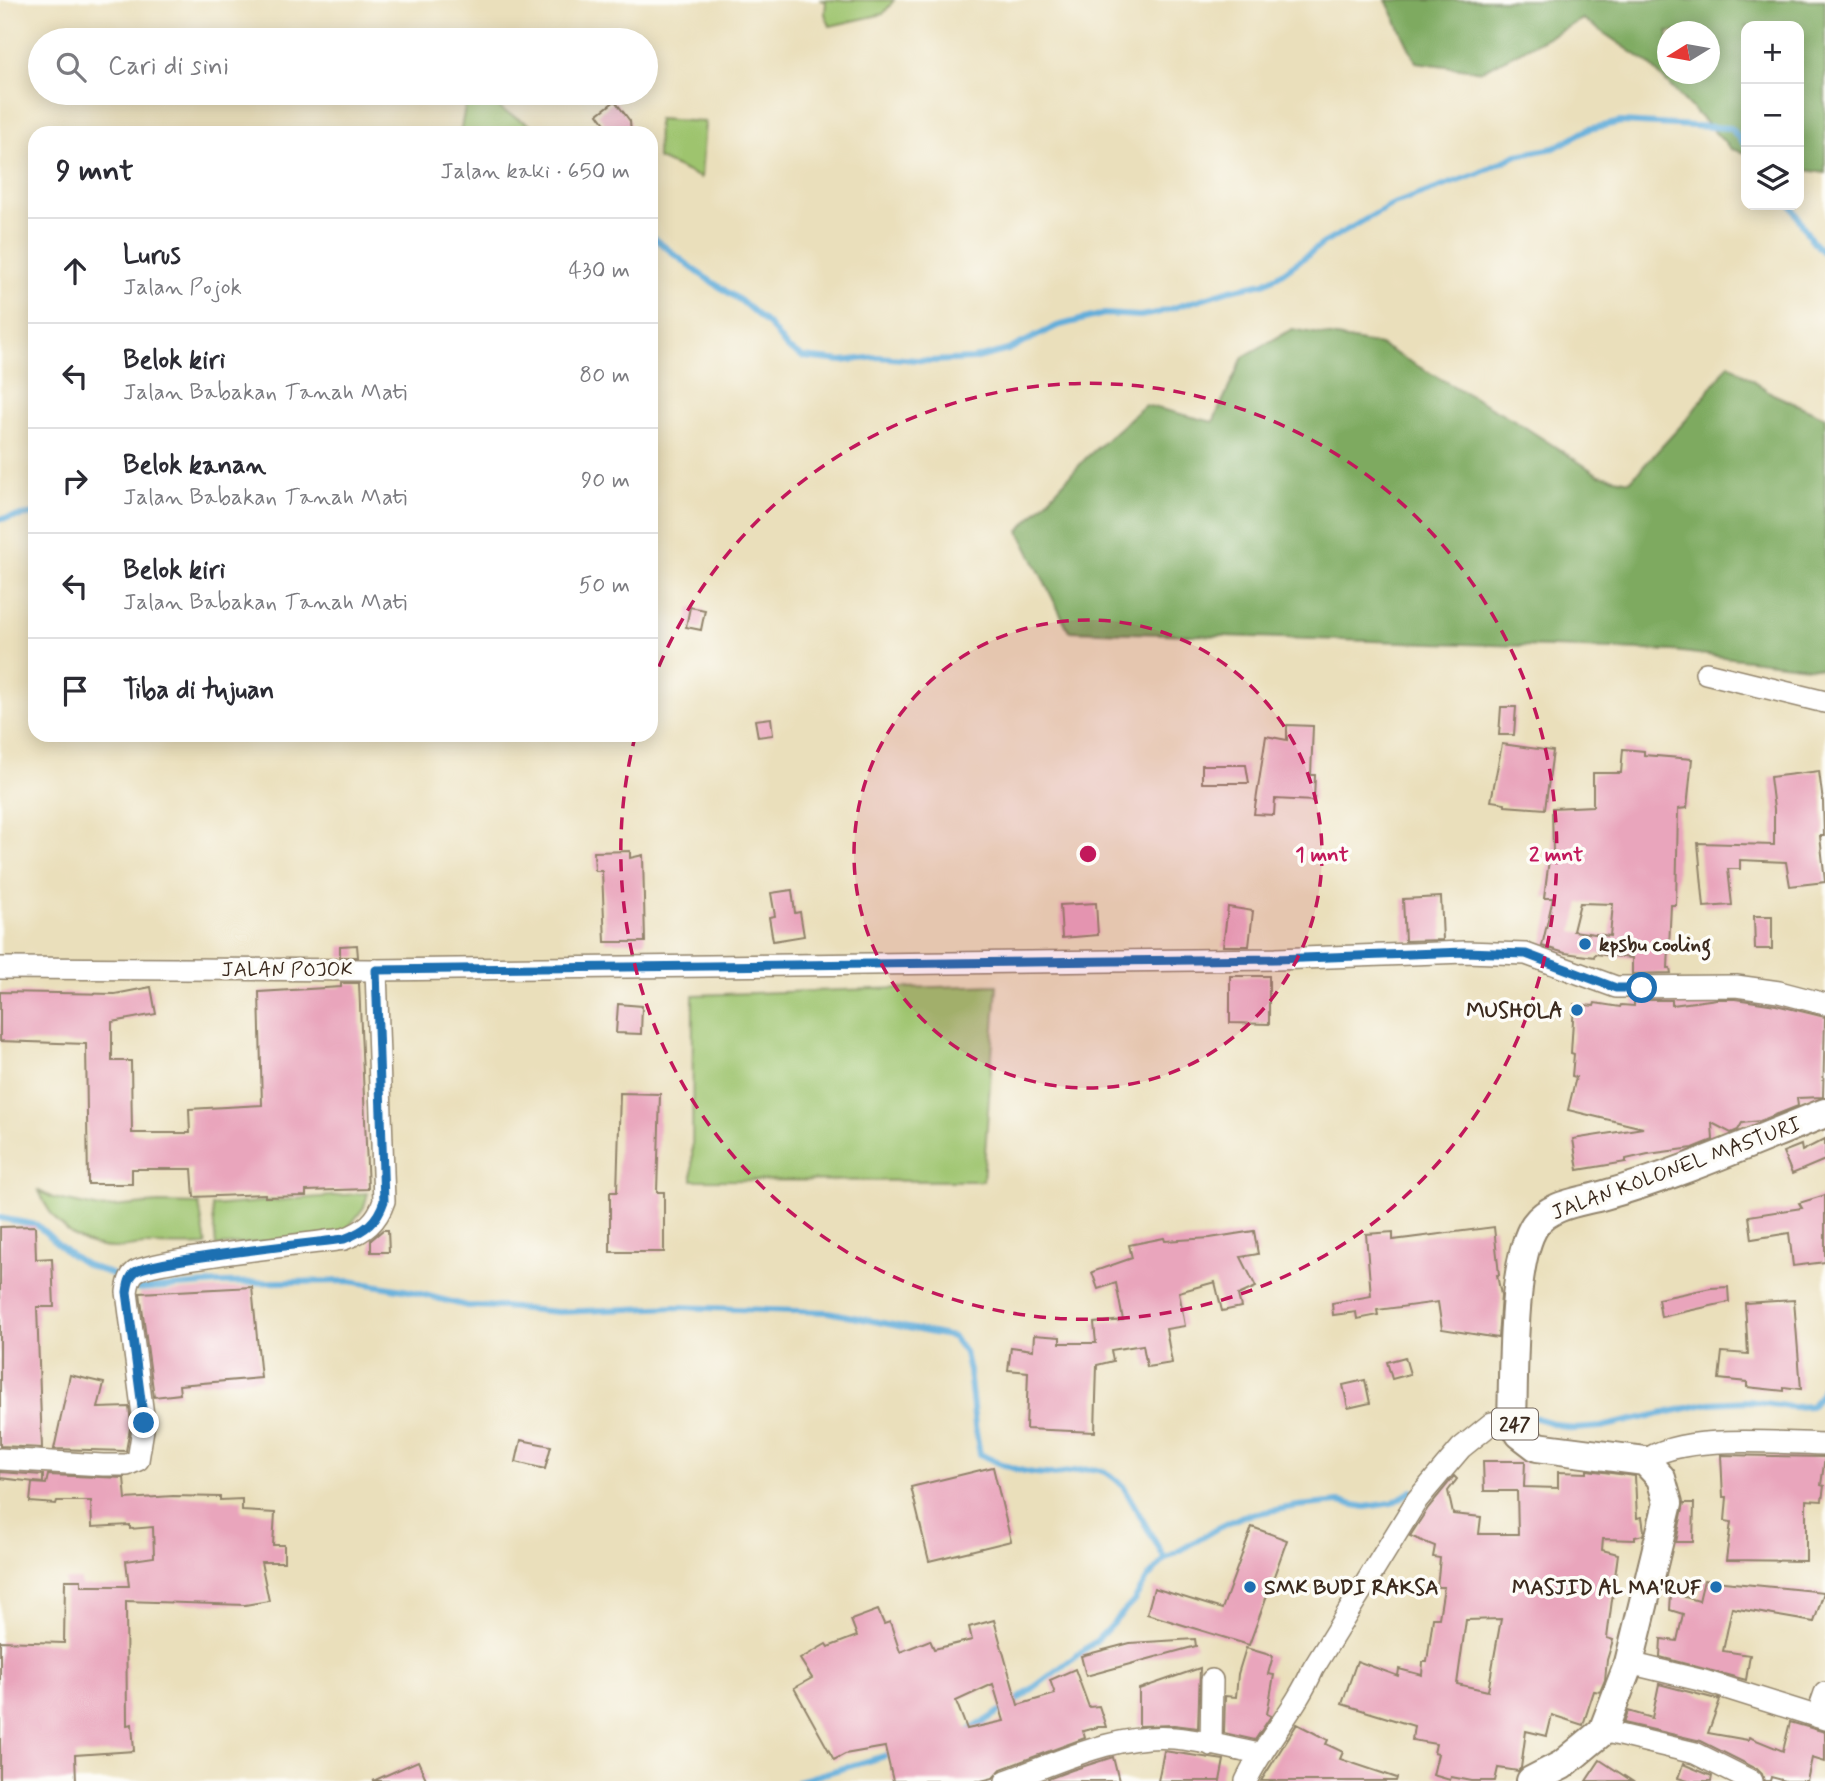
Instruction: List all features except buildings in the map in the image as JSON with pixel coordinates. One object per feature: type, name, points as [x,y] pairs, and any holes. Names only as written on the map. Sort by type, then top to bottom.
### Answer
[{"type":"main road","name":"JALAN KOLONEL MASTURI","points":[[1512,1419],[1520,1268],[1533,1228],[1540,1219],[1558,1207],[1638,1186],[1825,1113]]},
{"type":"main road","name":"247","points":[[1512,1419],[1520,1434],[1537,1447],[1644,1461]]},
{"type":"main road","points":[[1531,1781],[1562,1765],[1602,1731],[1629,1663],[1668,1503],[1661,1478],[1644,1461]]},
{"type":"street","points":[[1706,673],[1825,702]]},
{"type":"street","name":"JALAN POJOK","points":[[0,968],[376,970],[1276,959],[1495,953],[1526,954],[1542,958],[1616,988],[1736,986],[1779,992],[1825,1004]]},
{"type":"street","points":[[0,1459],[127,1465],[138,1460],[144,1423],[127,1292],[130,1278],[136,1270],[181,1261],[344,1239],[360,1233],[379,1216],[384,1201],[376,970]]},
{"type":"street","points":[[1246,1781],[1259,1754],[1303,1692],[1313,1669],[1417,1500],[1461,1448],[1492,1423],[1512,1419]]},
{"type":"street","points":[[1644,1461],[1654,1453],[1694,1444],[1825,1444]]},
{"type":"street","points":[[1629,1663],[1704,1681],[1821,1718],[1825,1693]]},
{"type":"street","points":[[1211,1745],[1212,1680]]},
{"type":"street","points":[[1602,1731],[1695,1753],[1751,1781]]},
{"type":"street","points":[[1006,1781],[1079,1754],[1138,1739],[1174,1738],[1259,1754]]},
{"type":"green space","points":[[820,0],[894,0],[883,14],[830,26],[825,14],[826,1]]},
{"type":"green space","points":[[1386,0],[1825,0],[1825,173],[1804,170],[1804,21],[1741,21],[1741,152],[1731,149],[1668,84],[1720,84],[1720,21],[1657,21],[1657,72],[1648,63],[1583,19],[1482,71],[1416,62]]},
{"type":"green space","points":[[466,105],[496,105],[533,126],[461,126]]},
{"type":"green space","points":[[658,119],[705,122],[701,178],[658,158]]},
{"type":"green space","points":[[1292,329],[1380,345],[1514,420],[1599,475],[1630,481],[1687,419],[1729,364],[1773,394],[1825,417],[1825,669],[1673,651],[1069,631],[1019,531],[1087,457],[1145,405],[1213,422],[1243,357]]},
{"type":"green space","points":[[997,985],[983,1181],[692,1180],[693,995]]},
{"type":"green space","points":[[39,1191],[53,1198],[100,1208],[159,1203],[199,1204],[206,1245],[100,1247],[67,1231],[44,1203]]},
{"type":"green space","points":[[368,1193],[364,1207],[342,1236],[216,1246],[212,1206]]},
{"type":"waterway","points":[[658,241],[741,301],[770,326],[787,348],[803,357],[842,361],[877,357],[930,361],[973,359],[1008,350],[1057,326],[1104,314],[1140,316],[1157,313],[1230,290],[1264,283],[1324,243],[1391,205],[1477,174],[1517,155],[1554,148],[1589,129],[1621,122],[1730,128],[1741,140]]},
{"type":"waterway","points":[[1794,210],[1810,238],[1825,254]]},
{"type":"waterway","points":[[0,519],[28,515]]},
{"type":"waterway","points":[[0,1218],[37,1225],[85,1264],[121,1278],[138,1289],[219,1283],[350,1281],[409,1291],[467,1306],[558,1312],[676,1307],[828,1312],[953,1337],[965,1353],[980,1454],[1021,1471],[1059,1474],[1095,1469],[1113,1477],[1123,1486],[1165,1559]]},
{"type":"waterway","points":[[1519,1413],[1573,1429],[1601,1427],[1710,1403],[1748,1401],[1793,1407],[1811,1406],[1821,1394],[1825,1382]]},
{"type":"waterway","points":[[969,1731],[1016,1701],[1096,1641],[1134,1601],[1147,1579],[1165,1559],[1218,1528],[1243,1516],[1298,1506],[1339,1502],[1365,1507],[1392,1503],[1412,1491]]},
{"type":"waterway","points":[[799,1781],[895,1753]]},
{"type":"place","name":"kpsbu cooling","points":[[1585,944]]},
{"type":"place","name":"MUSHOLA","points":[[1577,1010]]},
{"type":"place","name":"SMK BUDI RAKSA","points":[[1250,1587]]},
{"type":"place","name":"MASJID AL MA'RUF","points":[[1716,1587]]},
{"type":"route","points":[[144,1423],[127,1292],[130,1278],[136,1270],[160,1264],[344,1239],[360,1233],[379,1216],[384,1201],[376,970],[1276,959],[1465,952],[1526,954],[1616,988],[1642,988]]}]
